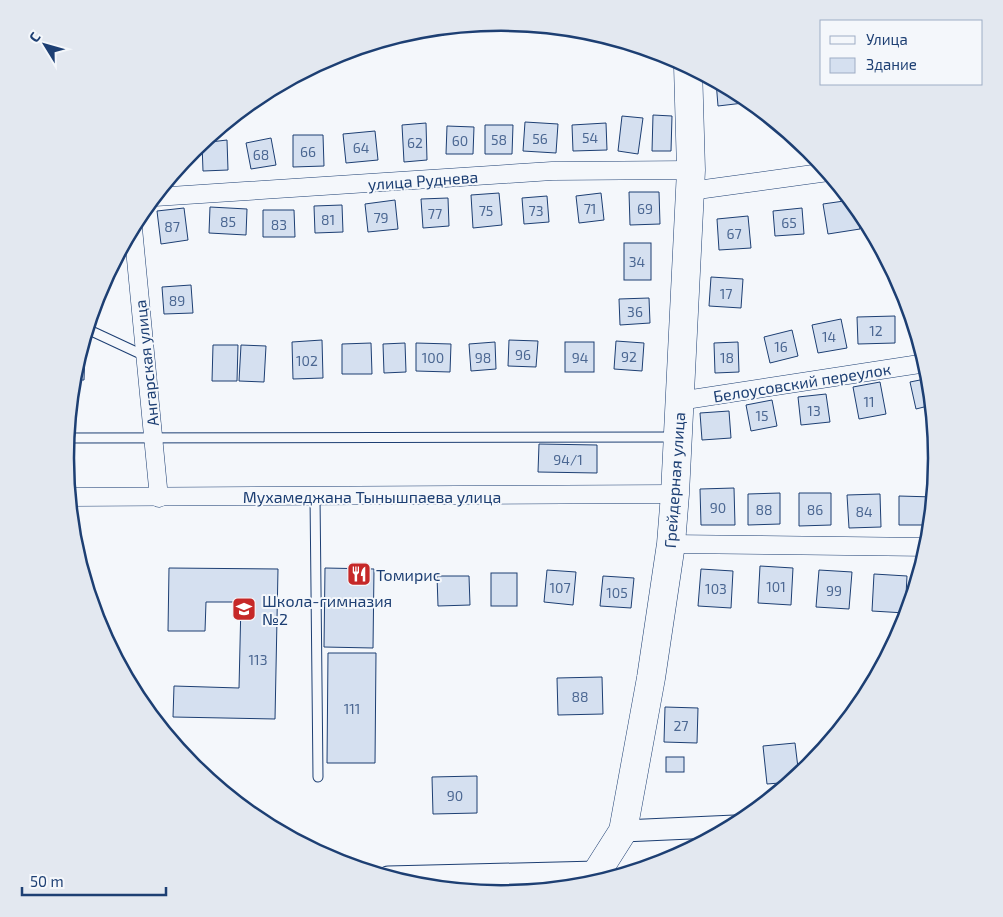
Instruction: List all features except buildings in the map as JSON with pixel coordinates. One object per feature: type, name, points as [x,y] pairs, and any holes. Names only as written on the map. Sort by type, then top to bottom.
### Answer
[{"type":"main road","name":"Грейдерная улица","points":[[599,874],[623,831],[651,678],[671,544],[690,181],[688,74]]},
{"type":"street","name":"улица Руднева","points":[[164,196],[552,171],[690,181],[819,173]]},
{"type":"street","name":"Ангарская улица","points":[[134,240],[159,498]]},
{"type":"street","name":"Белоусовский переулок","points":[[679,401],[918,364]]},
{"type":"street","name":"Мухамеджана Тынышпаева улица","points":[[76,497],[675,494]]},
{"type":"street","points":[[671,544],[920,547]]},
{"type":"street","points":[[623,831],[719,827]]},
{"type":"street","points":[[414,877],[589,877]]},
{"type":"lane","points":[[94,332],[146,356]]},
{"type":"lane","points":[[75,438],[678,437]]},
{"type":"lane","points":[[315,496],[318,776]]},
{"type":"place","name":"Томирис","points":[[359,574]]},
{"type":"place","name":"Школа-гимназия №2","points":[[244,609]]}]
